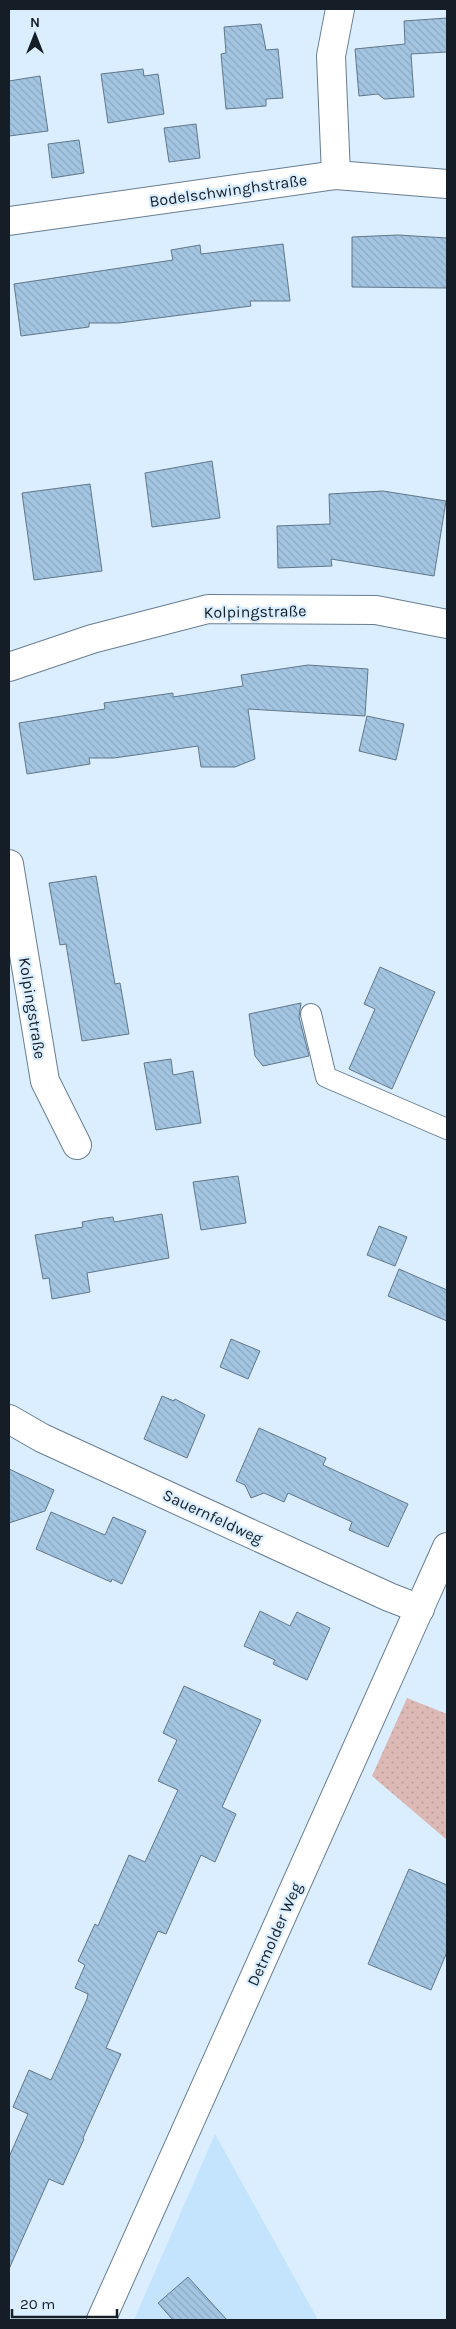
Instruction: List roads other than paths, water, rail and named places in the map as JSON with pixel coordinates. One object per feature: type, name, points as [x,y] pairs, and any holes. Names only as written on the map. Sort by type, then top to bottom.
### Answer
[{"type":"street","points":[[336,175],[331,56],[340,9]]},
{"type":"street","name":"Bodelschwinghstraße","points":[[9,221],[336,175],[447,184]]},
{"type":"street","name":"Kolpingstraße","points":[[9,667],[92,639],[208,609],[376,610],[447,624]]},
{"type":"street","name":"Kolpingstraße","points":[[9,864],[45,1081],[77,1146]]},
{"type":"street","name":"Sauernfeldweg","points":[[9,1419],[51,1442],[389,1597],[420,1609]]},
{"type":"street","name":"Detmolder Weg","points":[[101,2320],[447,1547]]},
{"type":"lane","points":[[311,1014],[326,1077],[447,1129]]}]
